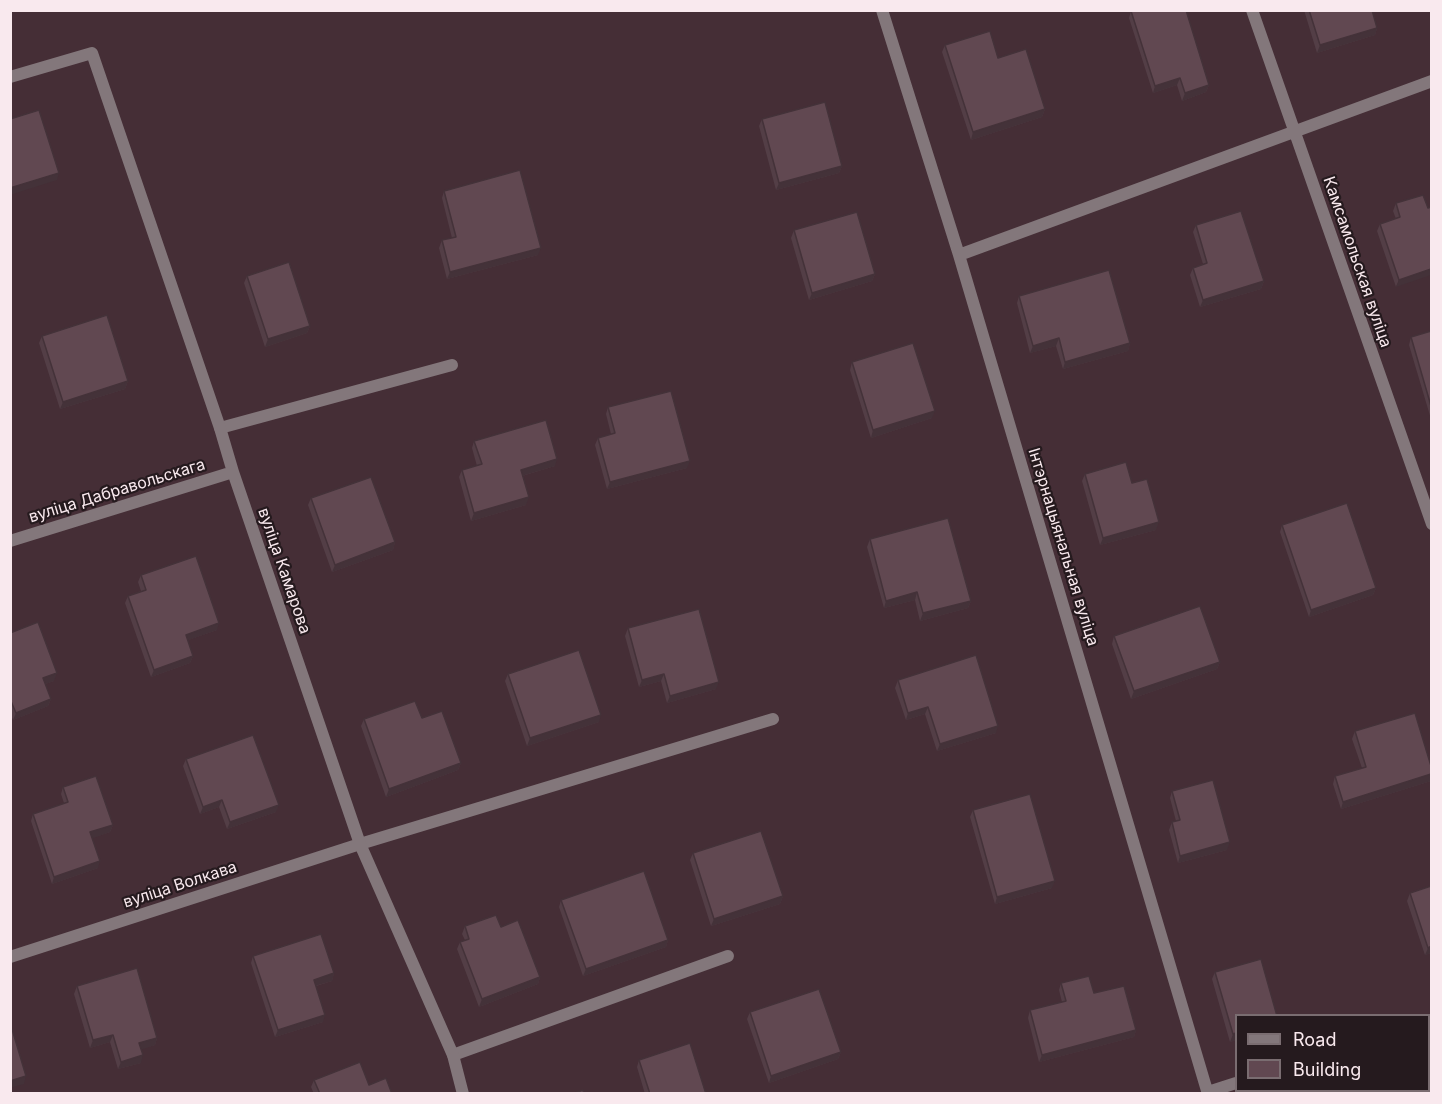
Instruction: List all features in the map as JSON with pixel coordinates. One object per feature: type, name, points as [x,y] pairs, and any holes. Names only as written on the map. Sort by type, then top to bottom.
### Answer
[{"type":"street","name":"Інтэрнацыянальная вуліца","points":[[882,10],[959,255],[1208,1093]]},
{"type":"street","name":"Камсамольская вуліца","points":[[1252,10],[1431,524]]},
{"type":"street","name":"вуліца Камарова","points":[[10,76],[92,53],[360,844],[453,1054],[463,1094]]},
{"type":"street","points":[[959,255],[1431,81]]},
{"type":"street","points":[[220,429],[452,365]]},
{"type":"street","name":"вуліца Дабравольскага","points":[[10,541],[233,472]]},
{"type":"street","name":"вуліца Волкава","points":[[10,957],[360,844],[773,719]]},
{"type":"street","points":[[453,1054],[728,956]]},
{"type":"street","points":[[1208,1093],[1235,1083]]},
{"type":"building","points":[[1186,10],[1209,85],[1185,93],[1180,78],[1155,86],[1131,11]]},
{"type":"building","points":[[1309,10],[1372,10],[1377,28],[1320,45]]},
{"type":"building","points":[[990,31],[998,58],[1026,49],[1045,109],[973,132],[945,45]]},
{"type":"building","points":[[825,102],[842,166],[779,183],[762,119]]},
{"type":"building","points":[[39,110],[59,173],[10,188],[10,119]]},
{"type":"building","points":[[520,170],[541,248],[450,272],[442,240],[456,237],[444,191]]},
{"type":"building","points":[[1423,195],[1428,208],[1431,207],[1431,269],[1399,280],[1380,224],[1400,217],[1396,203]]},
{"type":"building","points":[[1241,211],[1264,281],[1203,300],[1193,268],[1207,263],[1196,225]]},
{"type":"building","points":[[857,212],[875,274],[812,293],[794,230]]},
{"type":"building","points":[[289,262],[310,326],[268,339],[247,276]]},
{"type":"building","points":[[1109,270],[1130,343],[1065,362],[1059,338],[1033,346],[1019,296]]},
{"type":"building","points":[[107,315],[128,381],[63,402],[42,336]]},
{"type":"building","points":[[1431,331],[1431,406],[1411,337]]},
{"type":"building","points":[[913,343],[935,411],[873,430],[852,362]]},
{"type":"building","points":[[671,391],[690,461],[610,482],[598,438],[615,433],[608,407]]},
{"type":"building","points":[[546,420],[557,459],[521,470],[529,497],[474,513],[462,470],[482,464],[474,441]]},
{"type":"building","points":[[1126,462],[1132,483],[1147,479],[1159,522],[1103,538],[1085,474]]},
{"type":"building","points":[[371,477],[395,542],[335,565],[311,498]]},
{"type":"building","points":[[1347,503],[1376,588],[1311,610],[1282,525]]},
{"type":"building","points":[[948,518],[971,601],[923,613],[917,592],[886,601],[870,539]]},
{"type":"building","points":[[196,556],[219,623],[186,635],[193,656],[154,670],[128,596],[146,590],[141,575]]},
{"type":"building","points":[[1200,606],[1220,662],[1134,691],[1114,636]]},
{"type":"building","points":[[699,609],[719,682],[670,696],[664,674],[642,680],[628,628]]},
{"type":"building","points":[[38,622],[57,673],[43,678],[51,699],[16,713],[10,699],[10,633]]},
{"type":"building","points":[[579,650],[601,715],[530,738],[508,674]]},
{"type":"building","points":[[976,655],[998,726],[940,744],[928,707],[908,713],[898,680]]},
{"type":"building","points":[[415,701],[422,718],[442,711],[461,763],[389,789],[364,719]]},
{"type":"building","points":[[1415,713],[1431,766],[1431,774],[1343,802],[1335,776],[1366,767],[1355,731]]},
{"type":"building","points":[[253,735],[279,805],[230,822],[222,800],[203,807],[186,759]]},
{"type":"building","points":[[96,776],[113,825],[90,832],[100,861],[54,877],[33,814],[68,802],[63,787]]},
{"type":"building","points":[[1213,780],[1230,842],[1180,856],[1172,822],[1180,820],[1172,791]]},
{"type":"building","points":[[1030,794],[1055,881],[997,897],[973,810]]},
{"type":"building","points":[[761,831],[783,896],[714,919],[693,853]]},
{"type":"building","points":[[644,871],[668,940],[586,969],[561,900]]},
{"type":"building","points":[[1431,886],[1431,946],[1428,948],[1410,893]]},
{"type":"building","points":[[496,915],[501,927],[518,920],[540,977],[482,999],[460,942],[469,939],[465,926]]},
{"type":"building","points":[[321,934],[334,973],[314,980],[325,1015],[278,1030],[253,956]]},
{"type":"building","points":[[1261,959],[1276,1014],[1235,1014],[1235,1033],[1233,1034],[1215,972]]},
{"type":"building","points":[[137,968],[157,1038],[139,1043],[143,1055],[121,1062],[113,1035],[93,1040],[77,986]]},
{"type":"building","points":[[1089,976],[1094,993],[1124,986],[1136,1030],[1042,1055],[1030,1010],[1066,1001],[1061,983]]},
{"type":"building","points":[[819,989],[841,1052],[771,1076],[750,1012]]},
{"type":"building","points":[[12,1029],[26,1076],[10,1081],[10,1030]]},
{"type":"building","points":[[690,1043],[706,1094],[650,1094],[639,1060]]},
{"type":"building","points":[[360,1062],[369,1085],[386,1078],[392,1094],[320,1094],[314,1080]]},
{"type":"building","points":[[583,1090],[584,1094],[572,1094]]}]
